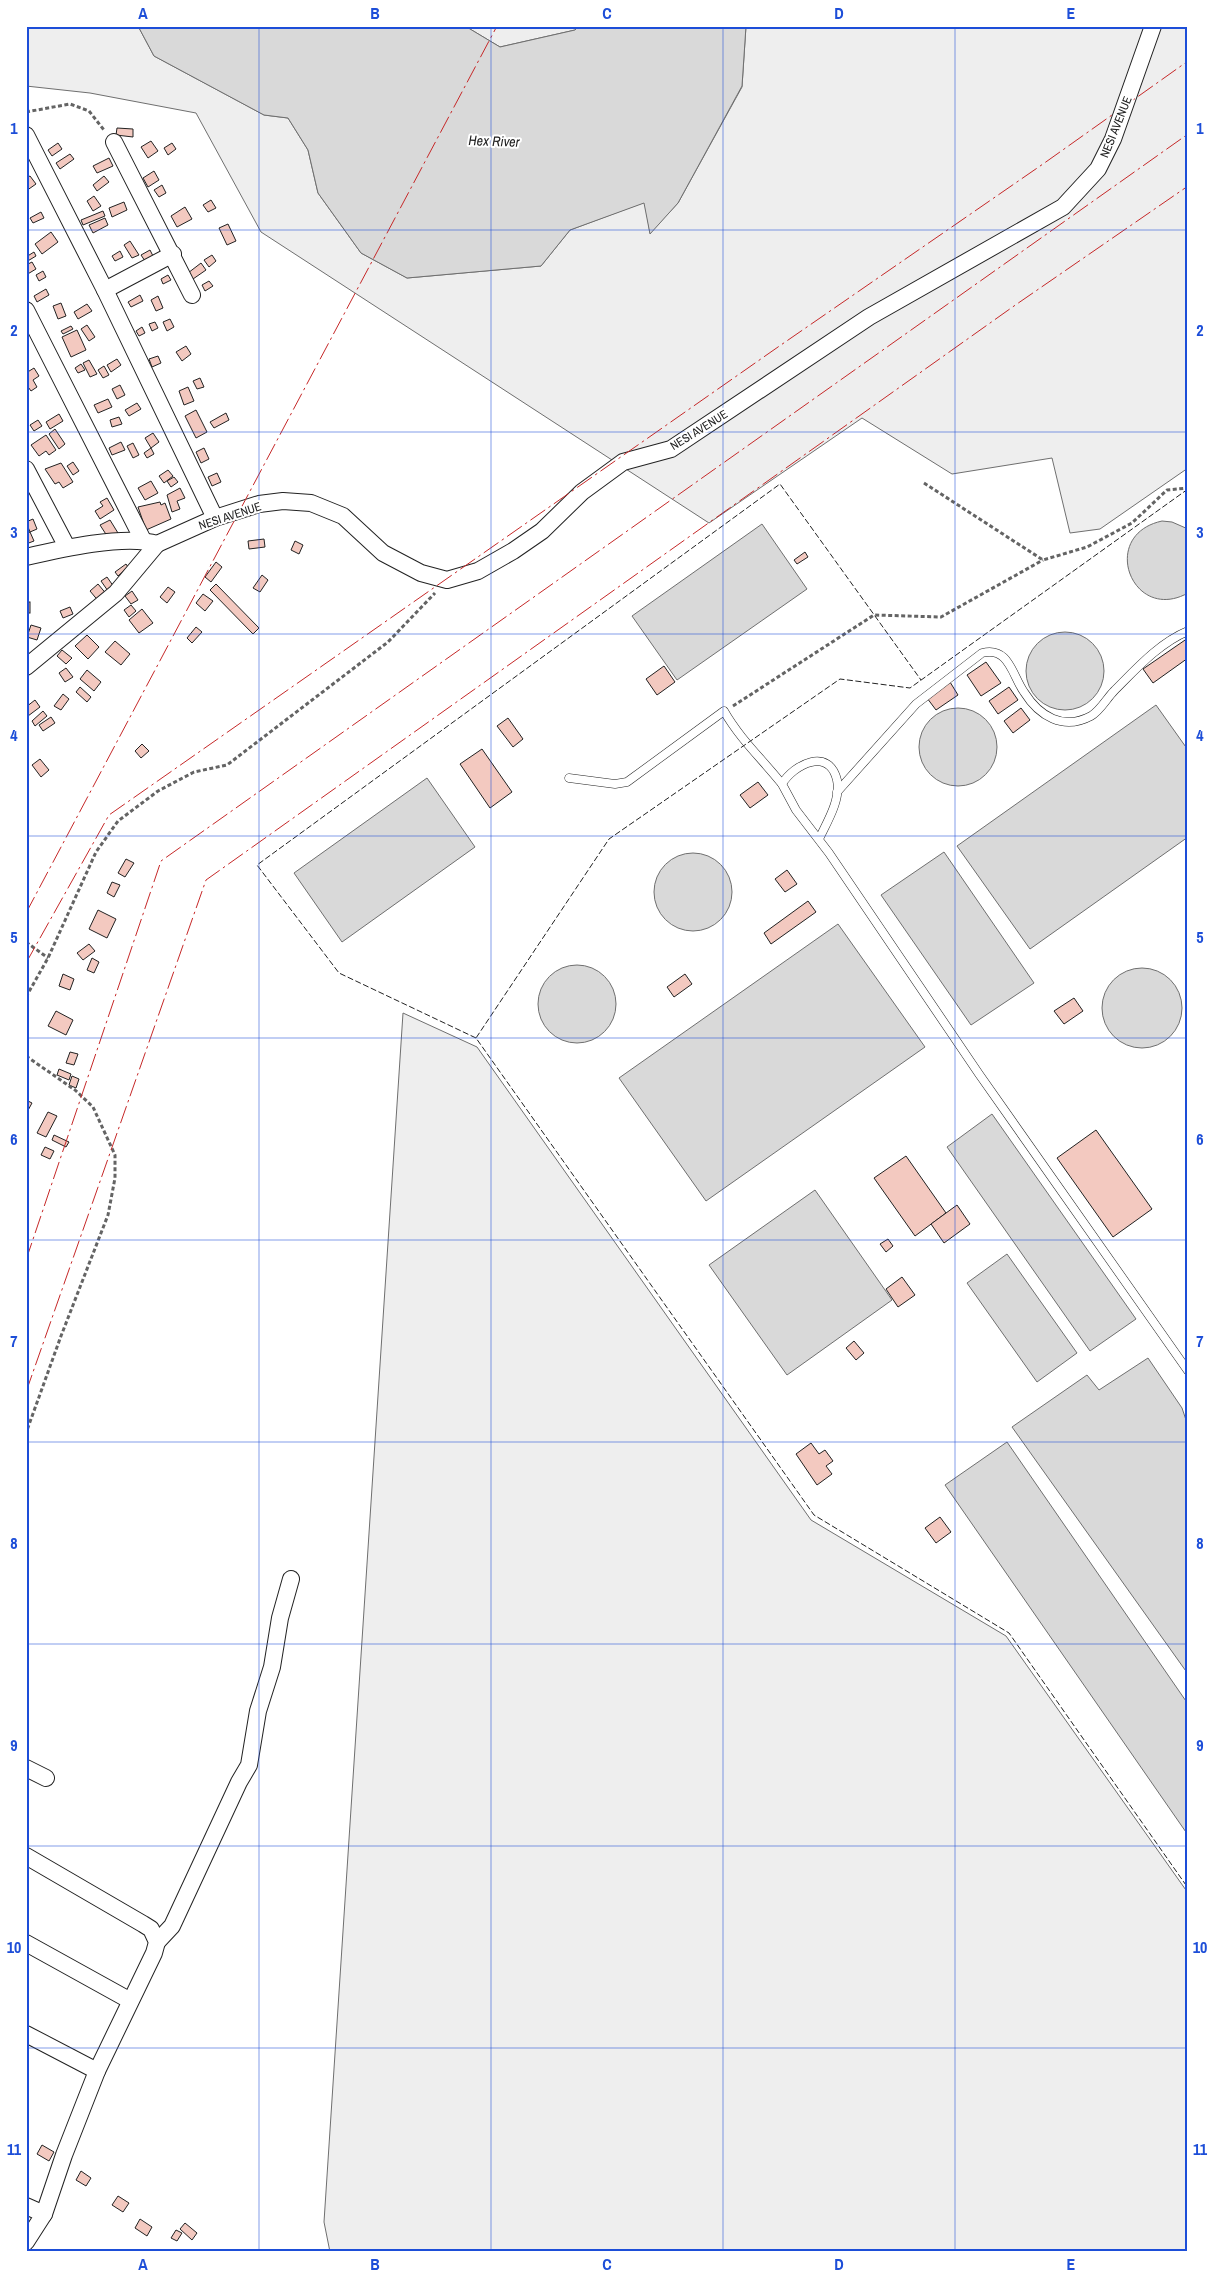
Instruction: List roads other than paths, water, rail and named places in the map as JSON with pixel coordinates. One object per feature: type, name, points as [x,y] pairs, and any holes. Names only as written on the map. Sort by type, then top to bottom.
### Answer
[{"type":"street","name":"NESI AVENUE","points":[[26,557],[67,547],[150,542],[259,504],[283,501],[311,504],[343,516],[383,553],[402,565],[421,573],[447,580],[478,571],[513,552],[542,531],[582,492],[623,462],[671,449],[868,317],[1063,207],[1098,169],[1113,139],[1153,26]]},
{"type":"street","points":[[26,135],[105,290],[215,518]]},
{"type":"street","points":[[114,142],[192,295]]},
{"type":"street","points":[[105,290],[172,254]]},
{"type":"street","points":[[26,310],[150,542],[116,593],[26,667]]},
{"type":"street","points":[[26,469],[67,547]]},
{"type":"street","points":[[26,2242],[44,2214],[64,2155],[97,2071],[129,2000],[154,1953],[157,1942],[172,1926],[180,1911],[248,1765],[258,1711],[272,1667],[280,1618],[291,1579]]},
{"type":"street","points":[[26,1768],[46,1778]]},
{"type":"street","points":[[26,1856],[151,1929],[157,1942]]},
{"type":"street","points":[[26,1943],[129,2000]]},
{"type":"street","points":[[26,2034],[97,2071]]},
{"type":"street","points":[[26,2206],[44,2214]]},
{"type":"lane","points":[[837,792],[916,704],[982,653],[995,651],[1002,655],[1011,666],[1023,691],[1035,708],[1049,719],[1063,722],[1078,721],[1092,715],[1151,655],[1188,631]]},
{"type":"lane","points":[[569,778],[615,784],[627,782],[724,711],[753,753],[782,784],[796,810],[819,839],[979,1074],[1188,1372]]},
{"type":"lane","points":[[782,784],[793,770],[811,762],[821,761],[830,768],[837,780],[837,792],[834,806],[819,839]]},
{"type":"water","name":"Hex River","points":[[138,26],[465,26],[500,47],[575,30],[579,26],[746,26],[742,86],[678,203],[650,234],[644,203],[570,230],[541,266],[407,278],[361,253],[318,193],[308,150],[288,118],[264,115],[154,56]]},
{"type":"water","points":[[1162,521],[1172,522],[1188,529],[1188,593],[1168,599],[1151,597],[1138,588],[1130,574],[1127,558],[1131,543],[1142,529]]},
{"type":"water","points":[[762,524],[807,589],[677,680],[632,616]]},
{"type":"water","points":[[1065,632],[1080,635],[1097,649],[1101,656],[1104,671],[1101,686],[1087,703],[1080,707],[1065,710],[1050,707],[1033,693],[1029,686],[1026,671],[1029,656],[1043,639],[1050,635]]},
{"type":"water","points":[[1156,705],[1188,750],[1188,837],[1030,949],[957,846]]},
{"type":"water","points":[[958,708],[973,711],[990,725],[994,732],[997,747],[994,762],[980,779],[973,783],[958,786],[943,783],[926,769],[922,762],[919,747],[922,732],[936,715],[943,711]]},
{"type":"water","points":[[427,778],[475,847],[342,942],[294,873]]},
{"type":"water","points":[[944,852],[1034,983],[971,1025],[881,895]]},
{"type":"water","points":[[693,853],[708,856],[721,864],[729,877],[732,892],[729,907],[721,920],[708,928],[693,931],[678,928],[665,920],[657,907],[654,892],[657,877],[665,864],[678,856]]},
{"type":"water","points":[[838,924],[925,1047],[706,1201],[619,1078]]},
{"type":"water","points":[[577,965],[592,968],[609,982],[613,989],[616,1004],[613,1019],[599,1036],[592,1040],[577,1043],[562,1040],[545,1026],[541,1019],[538,1004],[541,989],[555,972],[562,968]]},
{"type":"water","points":[[1134,968],[1150,968],[1171,979],[1182,1000],[1182,1016],[1171,1037],[1150,1048],[1134,1048],[1120,1042],[1108,1030],[1102,1016],[1102,1000],[1108,986],[1120,974]]},
{"type":"water","points":[[992,1114],[1136,1319],[1090,1351],[947,1147]]},
{"type":"water","points":[[815,1190],[892,1300],[787,1375],[709,1265]]},
{"type":"water","points":[[1007,1254],[1077,1353],[1037,1382],[967,1283]]},
{"type":"water","points":[[1148,1358],[1182,1408],[1188,1426],[1188,1674],[1012,1427],[1087,1375],[1099,1390]]},
{"type":"water","points":[[1007,1442],[1188,1704],[1188,1835],[945,1485]]}]
